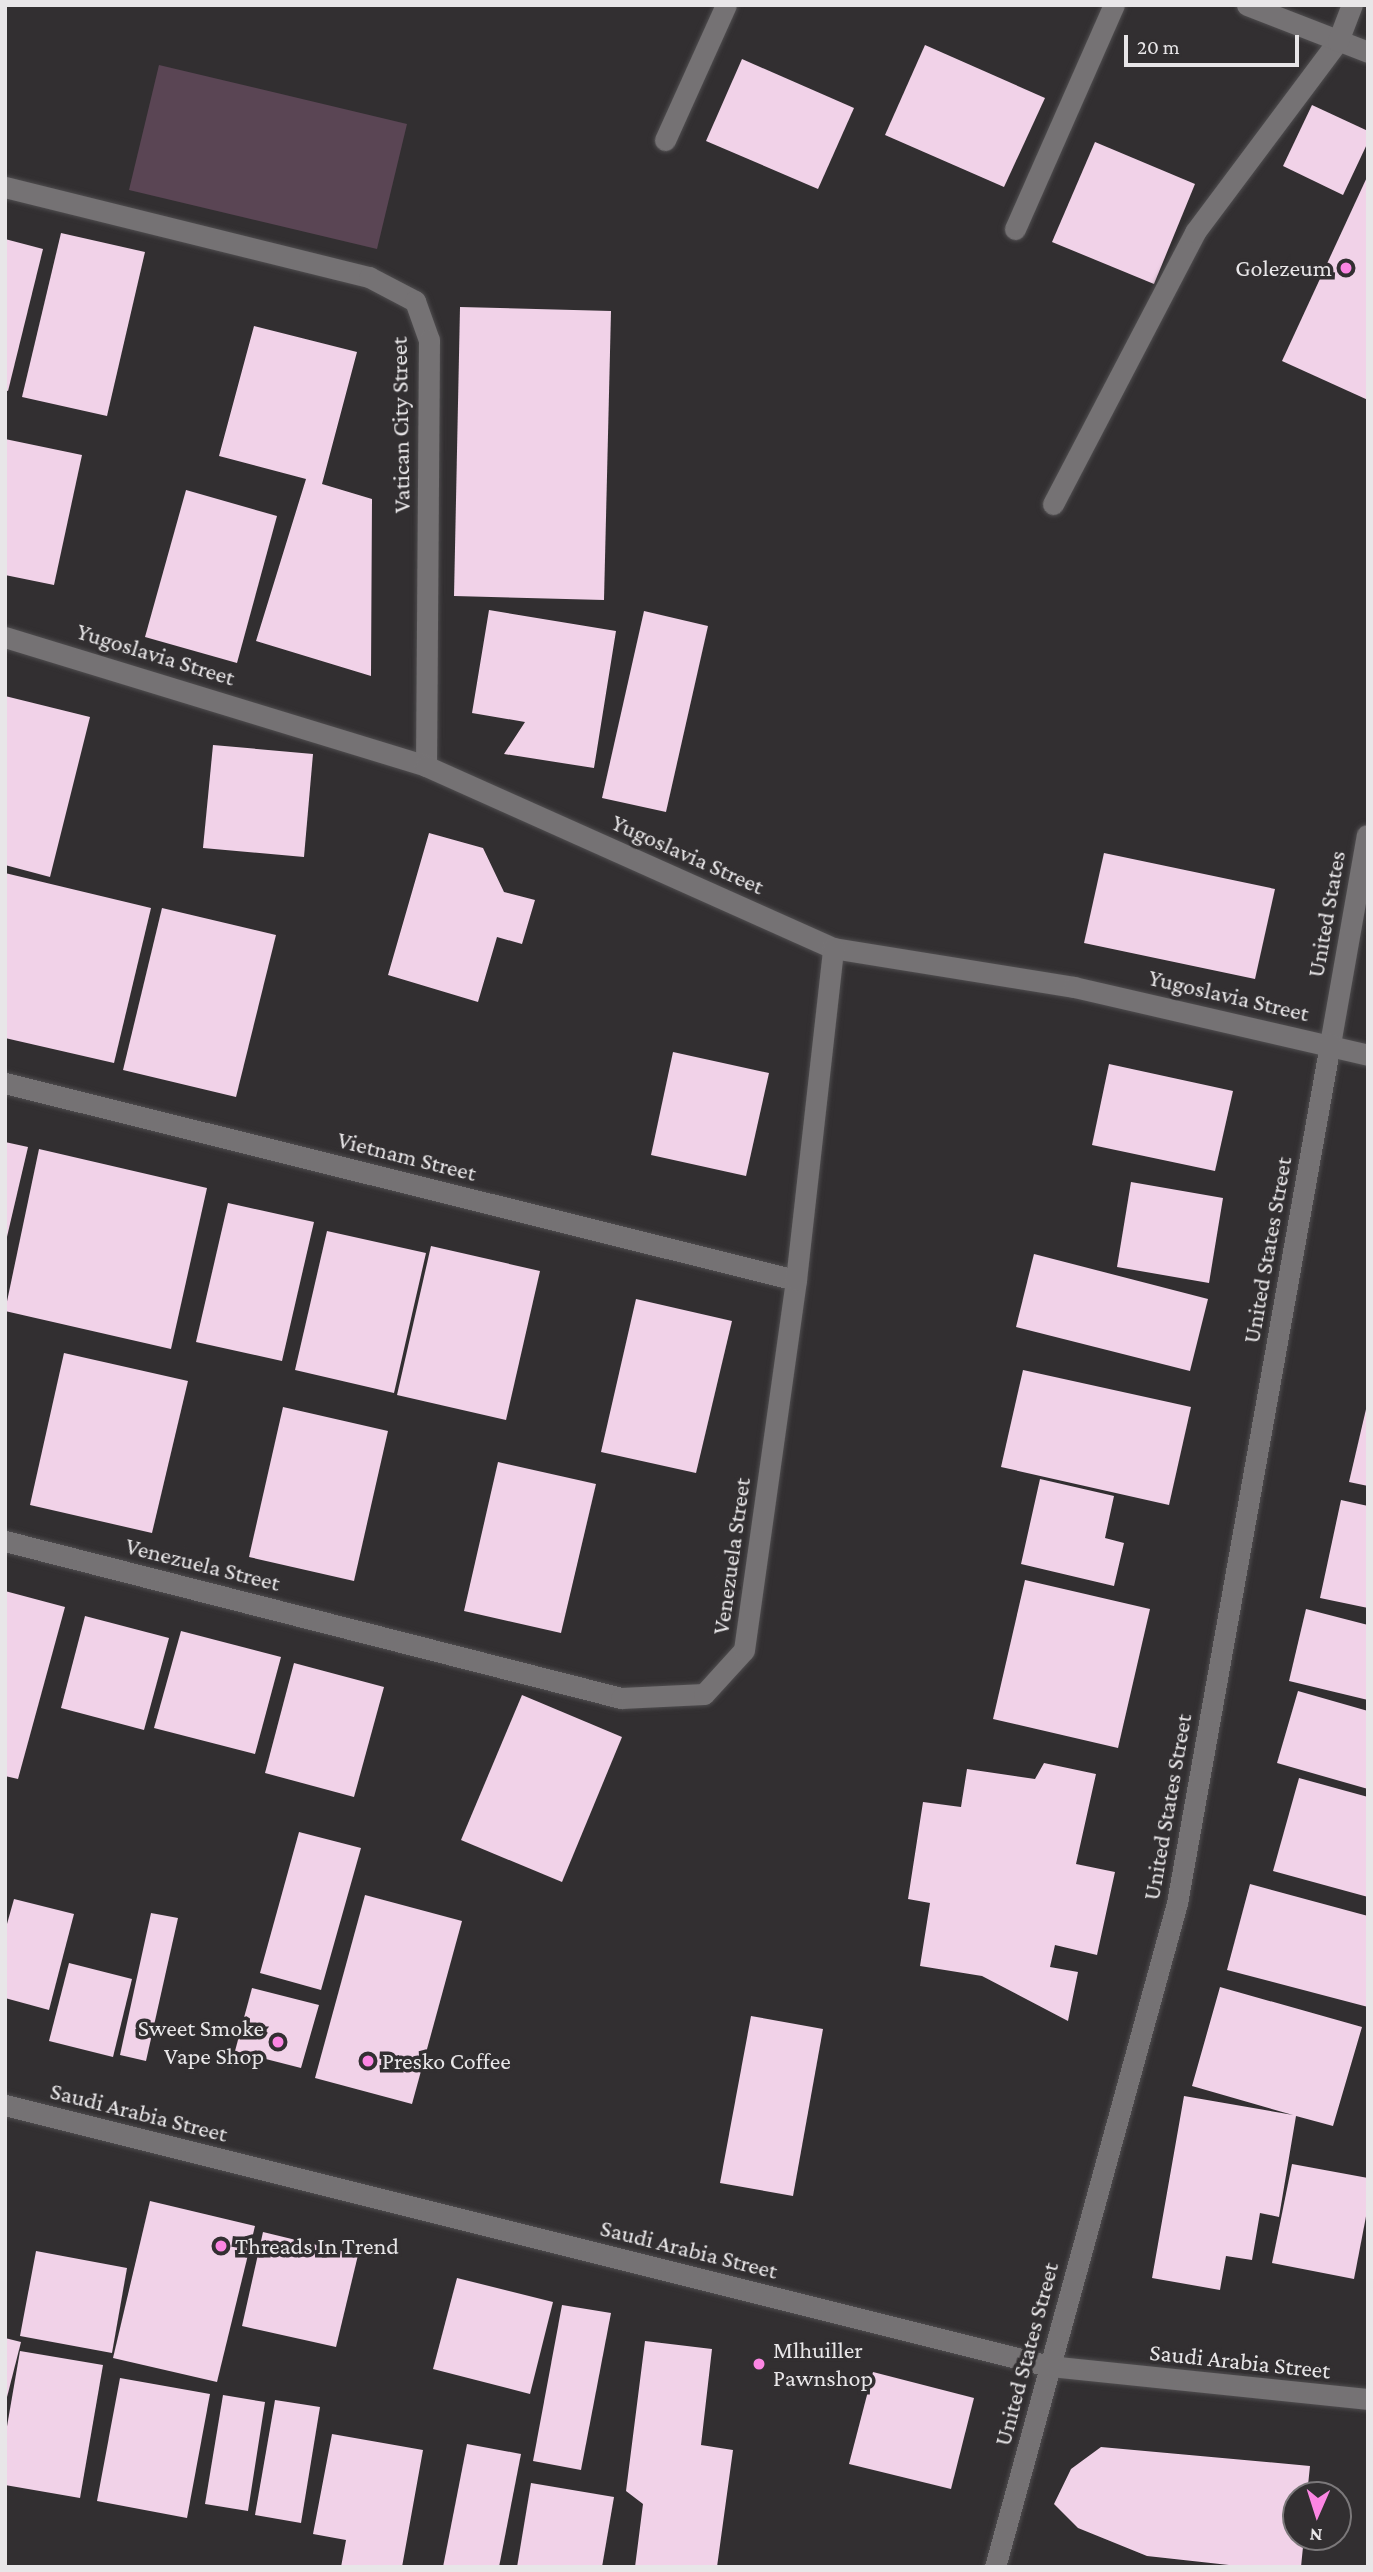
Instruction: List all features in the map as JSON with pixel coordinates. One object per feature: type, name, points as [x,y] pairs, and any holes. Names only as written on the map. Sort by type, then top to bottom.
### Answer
[{"type":"street","points":[[665,140],[726,5]]},
{"type":"street","points":[[1015,229],[1114,5]]},
{"type":"street","points":[[1247,5],[1368,52]]},
{"type":"street","points":[[1053,504],[1195,232],[1338,41],[1352,5]]},
{"type":"street","name":"Vatican City Street","points":[[5,187],[369,277],[415,301],[429,340],[426,766]]},
{"type":"street","name":"Yugoslavia Street","points":[[5,638],[426,766],[833,948],[1074,987],[1330,1044],[1368,1055]]},
{"type":"street","name":"United States","points":[[1330,1044],[1367,835]]},
{"type":"street","name":"Venezuela Street","points":[[5,1541],[621,1698],[704,1694],[744,1650],[796,1280],[833,948]]},
{"type":"street","name":"United States Street","points":[[995,2567],[1177,1903],[1330,1044]]},
{"type":"street","name":"Vietnam Street","points":[[5,1083],[796,1280]]},
{"type":"street","name":"Saudi Arabia Street","points":[[5,2105],[1049,2366],[1368,2399]]},
{"type":"shaded area","points":[[159,65],[407,124],[377,249],[129,190]]},
{"type":"building","points":[[925,45],[1045,98],[1004,187],[885,135]]},
{"type":"building","points":[[742,59],[854,108],[818,189],[706,141]]},
{"type":"building","points":[[1312,105],[1368,131],[1368,142],[1343,195],[1283,166]]},
{"type":"building","points":[[1095,142],[1195,184],[1154,284],[1052,242]]},
{"type":"building","name":"Golezeum","points":[[1368,175],[1368,400],[1282,361]]},
{"type":"building","points":[[61,233],[145,252],[107,416],[22,397]]},
{"type":"building","points":[[5,239],[43,249],[8,391],[5,390]]},
{"type":"building","points":[[460,307],[611,311],[604,600],[454,596]]},
{"type":"building","points":[[254,326],[357,352],[322,484],[372,499],[371,676],[256,641],[306,479],[219,456]]},
{"type":"building","points":[[5,439],[82,455],[54,585],[5,575]]},
{"type":"building","points":[[186,490],[277,516],[237,663],[145,637]]},
{"type":"building","points":[[489,610],[616,631],[594,768],[504,754],[525,722],[472,713]]},
{"type":"building","points":[[644,611],[708,626],[666,812],[602,798]]},
{"type":"building","points":[[5,696],[90,717],[50,877],[5,865]]},
{"type":"building","points":[[213,745],[313,754],[304,857],[203,848]]},
{"type":"building","points":[[429,833],[483,848],[504,892],[535,900],[522,944],[497,937],[478,1002],[388,975]]},
{"type":"building","points":[[1104,853],[1275,889],[1255,979],[1084,943]]},
{"type":"building","points":[[5,873],[151,908],[114,1063],[5,1038]]},
{"type":"building","points":[[162,908],[276,935],[236,1097],[123,1070]]},
{"type":"building","points":[[673,1052],[769,1073],[746,1176],[651,1155]]},
{"type":"building","points":[[1109,1064],[1233,1091],[1215,1171],[1092,1145]]},
{"type":"building","points":[[5,1142],[28,1147],[6,1241],[5,1241]]},
{"type":"building","points":[[39,1149],[207,1188],[171,1349],[5,1311]]},
{"type":"building","points":[[1131,1182],[1223,1198],[1209,1283],[1117,1267]]},
{"type":"building","points":[[228,1203],[314,1222],[282,1361],[196,1342]]},
{"type":"building","points":[[327,1231],[426,1253],[394,1393],[295,1370]]},
{"type":"building","points":[[431,1246],[540,1271],[506,1420],[397,1395]]},
{"type":"building","points":[[1034,1254],[1208,1299],[1190,1371],[1016,1327]]},
{"type":"building","points":[[636,1299],[732,1321],[696,1473],[601,1452]]},
{"type":"building","points":[[64,1353],[188,1381],[152,1533],[30,1505]]},
{"type":"building","points":[[1023,1370],[1191,1407],[1169,1505],[1001,1467]]},
{"type":"building","points":[[1368,1405],[1368,1486],[1349,1482]]},
{"type":"building","points":[[283,1407],[388,1431],[354,1581],[249,1557]]},
{"type":"building","points":[[498,1462],[596,1484],[561,1633],[464,1611]]},
{"type":"building","points":[[1040,1479],[1114,1496],[1105,1538],[1124,1543],[1114,1586],[1021,1564]]},
{"type":"building","points":[[1341,1500],[1368,1506],[1368,1608],[1320,1598]]},
{"type":"building","points":[[1025,1580],[1150,1609],[1118,1748],[993,1719]]},
{"type":"building","points":[[5,1591],[65,1607],[18,1779],[5,1776]]},
{"type":"building","points":[[1306,1609],[1368,1625],[1368,1700],[1289,1681]]},
{"type":"building","points":[[85,1616],[169,1638],[144,1730],[61,1708]]},
{"type":"building","points":[[181,1631],[281,1657],[255,1754],[154,1728]]},
{"type":"building","points":[[294,1663],[384,1687],[354,1797],[265,1773]]},
{"type":"building","points":[[1298,1691],[1368,1711],[1368,1789],[1277,1763]]},
{"type":"building","points":[[522,1695],[622,1737],[562,1882],[461,1840]]},
{"type":"building","points":[[1044,1763],[1096,1774],[1076,1864],[1115,1872],[1097,1955],[1055,1945],[1050,1967],[1078,1972],[1068,2021],[982,1976],[920,1966],[930,1903],[908,1899],[923,1802],[961,1807],[967,1769],[1035,1779]]},
{"type":"building","points":[[1299,1778],[1368,1797],[1368,1897],[1273,1871]]},
{"type":"building","points":[[299,1832],[361,1848],[321,1990],[260,1973]]},
{"type":"building","points":[[1250,1884],[1368,1916],[1368,2007],[1227,1970]]},
{"type":"building","points":[[365,1895],[462,1921],[412,2104],[315,2078]]},
{"type":"building","points":[[14,1899],[74,1914],[49,2010],[5,1998],[5,1931]]},
{"type":"building","points":[[151,1913],[178,1918],[146,2061],[120,2055]]},
{"type":"building","points":[[69,1963],[132,1979],[113,2057],[49,2041]]},
{"type":"building","points":[[1220,1987],[1362,2027],[1333,2126],[1296,2116],[1279,2217],[1260,2213],[1252,2260],[1226,2256],[1220,2290],[1152,2278],[1184,2096],[1293,2115],[1192,2086]]},
{"type":"building","points":[[252,1988],[319,2005],[301,2068],[235,2051]]},
{"type":"building","points":[[751,2016],[823,2029],[793,2196],[720,2183]]},
{"type":"building","points":[[1292,2164],[1368,2178],[1368,2206],[1354,2279],[1272,2263]]},
{"type":"building","points":[[150,2201],[255,2226],[217,2382],[113,2358]]},
{"type":"building","points":[[263,2232],[358,2255],[336,2347],[242,2326]]},
{"type":"building","points":[[36,2251],[127,2268],[112,2353],[20,2336]]},
{"type":"building","points":[[457,2278],[553,2302],[530,2394],[433,2369]]},
{"type":"building","points":[[562,2305],[611,2313],[581,2470],[533,2461]]},
{"type":"building","points":[[5,2338],[21,2342],[6,2401],[5,2401]]},
{"type":"building","points":[[645,2341],[712,2349],[701,2445],[733,2450],[717,2567],[635,2567],[643,2504],[626,2491]]},
{"type":"building","points":[[20,2351],[103,2365],[80,2498],[5,2485],[5,2438]]},
{"type":"building","points":[[873,2372],[974,2398],[951,2489],[849,2464]]},
{"type":"building","points":[[120,2378],[210,2394],[187,2518],[97,2501]]},
{"type":"building","points":[[223,2395],[265,2402],[248,2511],[205,2504]]},
{"type":"building","points":[[275,2400],[320,2407],[301,2523],[255,2515]]},
{"type":"building","points":[[332,2434],[423,2450],[402,2567],[341,2567],[346,2540],[313,2534]]},
{"type":"building","points":[[467,2444],[521,2454],[499,2567],[443,2567]]},
{"type":"building","points":[[1101,2447],[1310,2466],[1308,2481],[1282,2481],[1282,2551],[1303,2551],[1301,2567],[1247,2567],[1147,2556],[1078,2528],[1054,2504],[1071,2469]]},
{"type":"building","points":[[531,2483],[614,2497],[602,2567],[517,2567]]},
{"type":"place","name":"Golezeum","points":[[1346,268]]},
{"type":"place","name":"Sweet Smoke Vape Shop","points":[[278,2042]]},
{"type":"place","name":"Presko Coffee","points":[[368,2061]]},
{"type":"place","name":"Threads In Trend","points":[[221,2246]]},
{"type":"place","name":"Mlhuiller Pawnshop","points":[[759,2364]]}]
